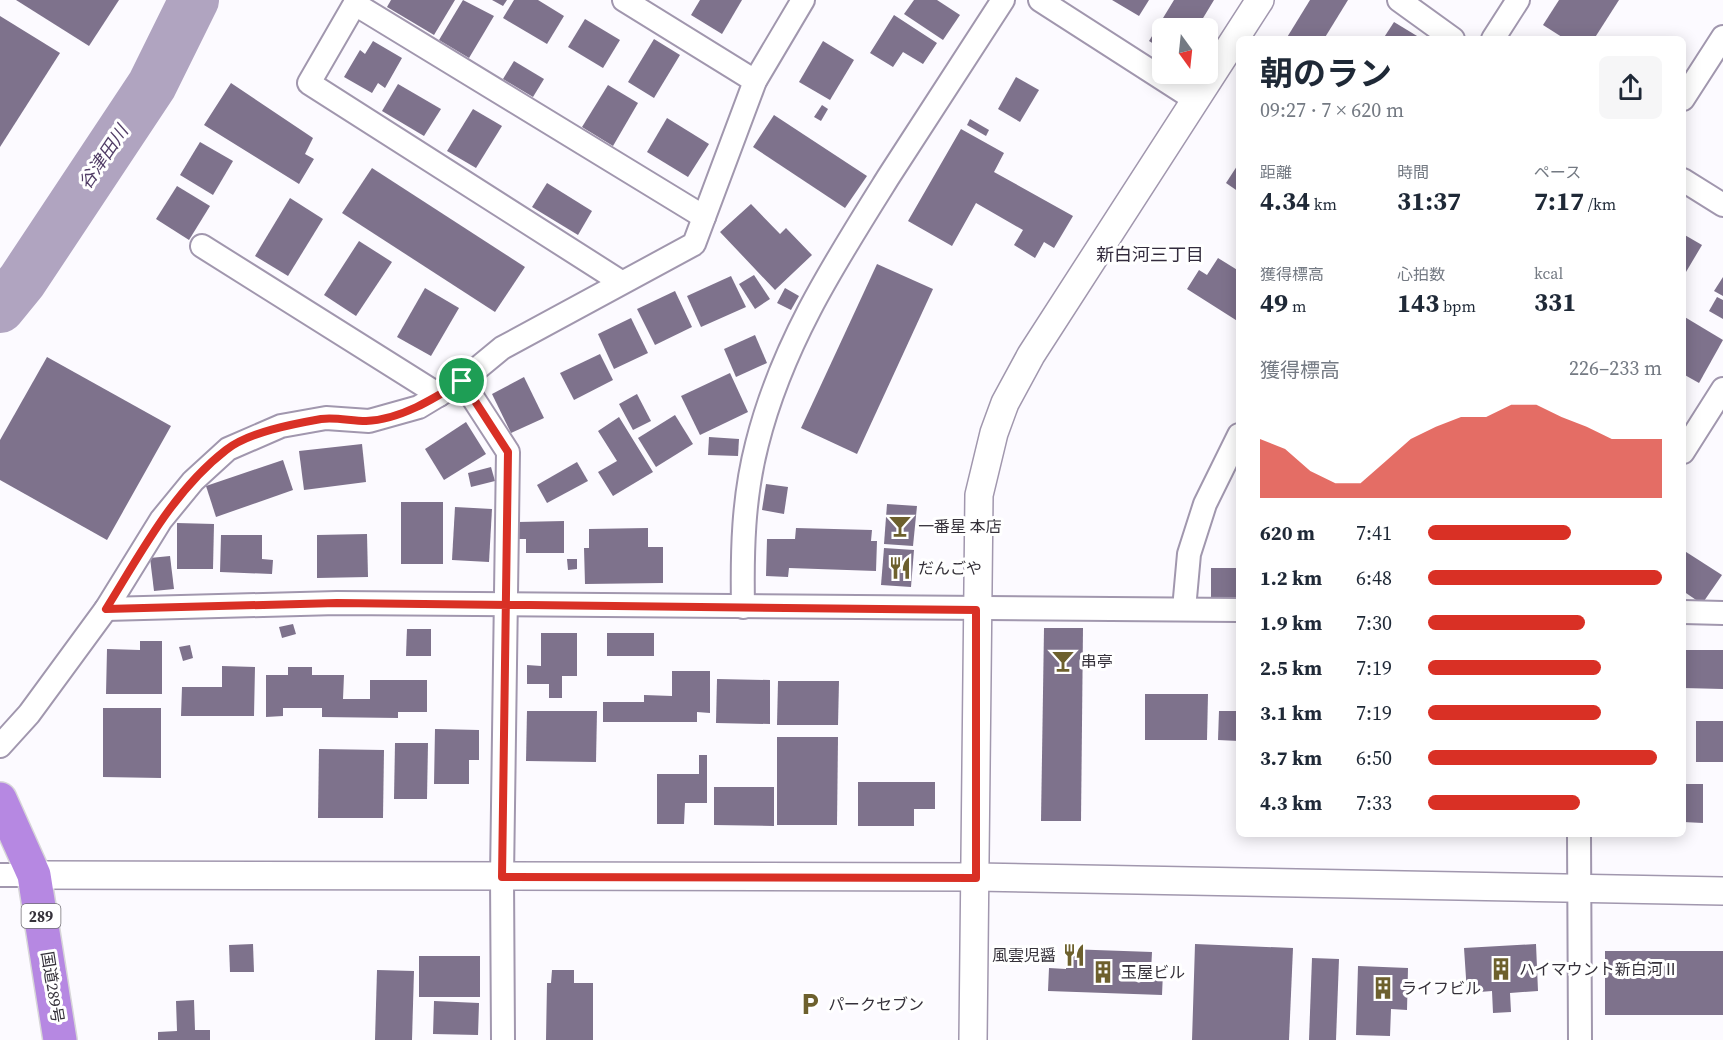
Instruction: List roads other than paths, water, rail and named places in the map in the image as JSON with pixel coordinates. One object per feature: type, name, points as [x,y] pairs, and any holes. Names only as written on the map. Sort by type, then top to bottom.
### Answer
[{"type":"highway","name":"国道289号","points":[[0,799],[34,875],[60,1040]]},
{"type":"street","points":[[624,0],[755,81]]},
{"type":"street","points":[[0,746],[29,714],[106,609],[161,520],[193,481],[228,449],[281,426],[326,418],[369,421],[419,407],[462,381],[502,348],[694,244],[755,81],[803,0]]},
{"type":"street","points":[[743,607],[744,516],[753,460],[765,416],[796,333],[849,239],[1003,0]]},
{"type":"street","points":[[1040,0],[1194,99]]},
{"type":"street","points":[[974,1040],[976,610],[979,495],[994,433],[1005,403],[1048,326],[1260,0]]},
{"type":"street","points":[[1399,0],[1449,36]]},
{"type":"street","points":[[1495,36],[1518,0]]},
{"type":"street","points":[[621,282],[309,83],[356,2],[704,217]]},
{"type":"street","points":[[1686,94],[1723,37]]},
{"type":"street","points":[[1686,182],[1723,205]]},
{"type":"street","points":[[202,246],[439,395]]},
{"type":"street","points":[[462,381],[508,452],[502,877],[503,1040]]},
{"type":"street","points":[[1686,447],[1723,389]]},
{"type":"street","points":[[1184,609],[1190,554],[1205,504],[1236,441]]},
{"type":"street","points":[[106,609],[337,603],[976,610],[1236,610]]},
{"type":"street","points":[[1686,612],[1723,613]]},
{"type":"street","points":[[1580,837],[1580,1040]]},
{"type":"street","points":[[0,875],[976,878],[1723,891]]},
{"type":"waterway","name":"谷津田川","points":[[0,308],[22,281],[152,85],[194,0]]},
{"type":"place","name":"一番星 本店","points":[[900,526]]},
{"type":"place","name":"だんごや","points":[[900,568]]},
{"type":"place","name":"串亭","points":[[1063,661]]},
{"type":"place","name":"風雲児醤","points":[[1074,955]]},
{"type":"place","name":"ハイマウント新白河Ⅱ","points":[[1501,969]]},
{"type":"place","name":"玉屋ビル","points":[[1103,972]]},
{"type":"place","name":"ライフビル","points":[[1383,988]]},
{"type":"place","name":"パークセブン","points":[[810,1004]]},
{"type":"district","name":"新白河三丁目","points":[[1150,254]]}]
